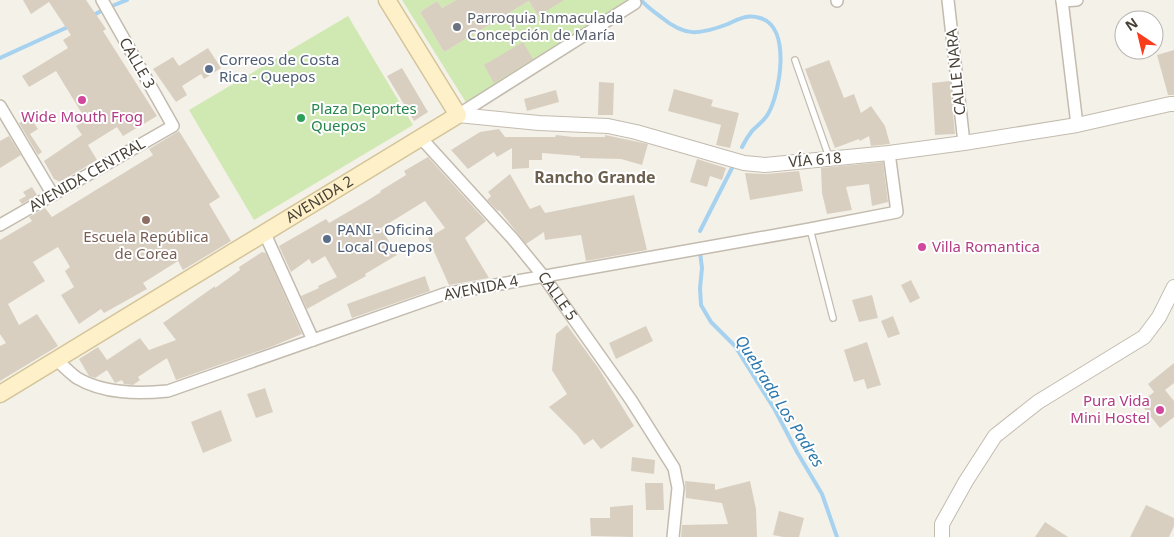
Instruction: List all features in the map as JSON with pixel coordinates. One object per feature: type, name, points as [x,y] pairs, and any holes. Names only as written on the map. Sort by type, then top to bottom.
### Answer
[{"type":"main road","points":[[387,0],[458,115]]},
{"type":"main road","name":"AVENIDA 2","points":[[0,394],[458,115]]},
{"type":"street","name":"CALLE 3","points":[[102,0],[173,126]]},
{"type":"street","name":"CALLE NARA","points":[[948,0],[964,144]]},
{"type":"street","points":[[1077,0],[1062,1],[1077,125]]},
{"type":"street","name":"AVENIDA 2","points":[[458,115],[635,3]]},
{"type":"street","name":"VÍA 618","points":[[458,115],[539,123],[608,126],[636,132],[744,163],[765,165],[964,144],[1077,125],[1173,104]]},
{"type":"street","points":[[0,106],[53,195]]},
{"type":"street","name":"AVENIDA CENTRAL","points":[[0,225],[173,126]]},
{"type":"street","name":"CALLE 5","points":[[421,138],[514,239],[544,277],[631,400],[674,468],[678,488],[673,537]]},
{"type":"street","name":"AVENIDA 4","points":[[57,360],[76,377],[95,386],[116,391],[143,393],[168,391],[444,294],[897,212],[889,153]]},
{"type":"street","points":[[265,234],[313,340]]},
{"type":"street","points":[[942,537],[942,524],[966,480],[995,436],[1038,402],[1144,337],[1159,317],[1174,287]]},
{"type":"lane","points":[[795,60],[830,159]]},
{"type":"lane","points":[[810,229],[833,318]]},
{"type":"green space","points":[[402,0],[456,0],[442,8],[437,1],[420,12],[444,52],[529,1],[538,16],[552,0],[627,0],[467,104]]},
{"type":"green space","name":"Plaza Deportes Quepos","points":[[348,16],[413,125],[254,220],[189,110]]},
{"type":"building","points":[[23,0],[86,0],[106,29],[103,31],[157,116],[123,136],[117,127],[88,145],[97,160],[60,182],[54,179],[44,161],[82,135],[76,126],[86,120],[56,71],[29,87],[22,76],[68,48],[63,40],[71,35],[49,2],[31,14]]},
{"type":"building","name":"Parroquia Inmaculada Concepción de María","points":[[456,0],[564,0],[538,16],[529,1],[444,52],[420,12],[437,1],[442,8]]},
{"type":"building","points":[[523,42],[533,59],[494,83],[484,65]]},
{"type":"building","points":[[208,48],[221,68],[204,79],[201,74],[182,86],[187,95],[176,102],[153,69],[173,57],[179,66]]},
{"type":"building","points":[[1174,50],[1174,95],[1168,95],[1158,60],[1164,60],[1164,53]]},
{"type":"building","points":[[829,60],[844,98],[854,94],[861,113],[871,106],[885,126],[890,144],[871,146],[869,136],[860,141],[859,139],[835,148],[805,69]]},
{"type":"building","points":[[402,68],[428,112],[414,121],[387,76]]},
{"type":"building","points":[[950,81],[955,134],[935,135],[932,83]]},
{"type":"building","points":[[599,82],[614,83],[613,115],[598,115]]},
{"type":"building","points":[[674,89],[713,100],[711,106],[739,113],[730,148],[716,145],[721,125],[668,111]]},
{"type":"building","points":[[556,90],[559,102],[527,111],[524,99]]},
{"type":"building","points":[[30,117],[38,129],[30,134],[42,152],[38,155],[19,123]]},
{"type":"building","points":[[499,129],[505,137],[555,137],[556,135],[605,137],[605,135],[648,144],[642,165],[621,159],[580,158],[580,156],[542,153],[542,160],[529,160],[529,168],[512,169],[512,148],[497,157],[494,152],[468,169],[451,150],[480,132]]},
{"type":"building","name":"Escuela República de Corea","points":[[179,131],[220,197],[209,204],[231,241],[183,270],[178,261],[143,283],[147,289],[104,313],[101,309],[79,324],[61,295],[74,287],[65,271],[70,267],[58,247],[33,262],[45,281],[8,304],[19,325],[37,314],[58,346],[0,381],[0,346],[6,343],[0,334],[0,240],[32,221],[29,217],[45,208],[52,217],[153,155],[149,149]]},
{"type":"building","points":[[9,136],[21,155],[0,168],[0,141]]},
{"type":"building","points":[[428,157],[486,221],[465,238],[489,278],[449,285],[428,238],[445,228],[425,201],[381,228],[397,255],[365,274],[366,276],[307,309],[301,296],[337,277],[325,256],[312,264],[309,259],[291,272],[279,246],[326,219],[329,223],[365,202],[406,175],[404,171]]},
{"type":"building","points":[[697,159],[726,168],[722,180],[710,176],[707,187],[690,182]]},
{"type":"building","points":[[883,162],[888,202],[872,206],[869,184],[846,187],[852,210],[827,214],[822,193],[821,168]]},
{"type":"building","points":[[799,171],[803,191],[750,200],[745,173],[766,174]]},
{"type":"building","points":[[510,174],[530,209],[540,205],[545,213],[634,195],[647,250],[586,261],[581,235],[545,240],[544,232],[526,244],[499,210],[487,200],[491,196],[488,192]]},
{"type":"building","points":[[32,187],[37,195],[22,204],[19,200],[26,196],[23,192]]},
{"type":"building","points":[[262,252],[266,253],[302,334],[176,380],[167,358],[138,377],[140,380],[133,385],[124,384],[122,380],[115,383],[107,370],[95,378],[89,376],[79,359],[98,347],[107,360],[140,338],[149,350],[176,340],[163,323],[215,286],[215,288],[240,270],[239,267]]},
{"type":"building","points":[[425,276],[430,291],[352,318],[347,304]]},
{"type":"building","points":[[911,280],[920,298],[910,303],[901,285]]},
{"type":"building","points":[[872,295],[878,318],[859,322],[852,300]]},
{"type":"building","points":[[893,316],[900,334],[888,338],[881,321]]},
{"type":"building","points":[[567,325],[599,369],[634,426],[601,449],[593,439],[584,445],[577,435],[549,407],[567,394],[552,370],[556,334]]},
{"type":"building","points":[[646,326],[653,341],[616,359],[609,343]]},
{"type":"building","points":[[867,342],[881,385],[867,389],[864,379],[854,382],[844,350]]},
{"type":"building","name":"Pura Vida Mini Hostel","points":[[1174,363],[1174,383],[1165,390],[1174,401],[1174,417],[1160,428],[1140,403],[1154,392],[1148,384]]},
{"type":"building","points":[[265,388],[273,412],[256,418],[247,394]]},
{"type":"building","points":[[221,410],[232,441],[203,453],[191,422]]},
{"type":"building","points":[[632,457],[655,460],[654,474],[631,471]]},
{"type":"building","points":[[685,481],[715,484],[715,490],[750,481],[756,509],[757,537],[681,537],[682,525],[728,524],[722,503],[686,498]]},
{"type":"building","points":[[645,483],[663,483],[664,510],[646,510]]},
{"type":"building","points":[[633,505],[633,537],[591,536],[590,518],[610,518],[610,507]]},
{"type":"building","points":[[1146,505],[1174,518],[1174,526],[1169,537],[1130,537]]},
{"type":"building","points":[[779,511],[804,518],[799,537],[773,535]]},
{"type":"building","points":[[1045,522],[1068,537],[1035,537]]},
{"type":"waterway","name":"Quebrada Los Padres","points":[[112,6],[127,0]]},
{"type":"waterway","name":"Quebrada Los Padres","points":[[641,0],[670,23],[685,31],[700,32],[709,30],[747,17],[760,18],[770,24],[776,34],[780,47],[779,77],[776,91],[768,114],[752,131],[742,147]]},
{"type":"waterway","name":"Quebrada Los Padres","points":[[92,16],[101,11]]},
{"type":"waterway","name":"Quebrada Los Padres","points":[[0,58],[70,26]]},
{"type":"waterway","name":"Quebrada Los Padres","points":[[700,231],[733,166]]},
{"type":"waterway","name":"Quebrada Los Padres","points":[[700,252],[702,268],[701,305],[711,322],[735,346],[775,410],[822,494],[837,537]]},
{"type":"place","name":"Parroquia Inmaculada Concepción de María","points":[[457,27]]},
{"type":"place","name":"Correos de Costa Rica - Quepos","points":[[209,69]]},
{"type":"place","name":"Wide Mouth Frog","points":[[82,100]]},
{"type":"place","name":"Plaza Deportes Quepos","points":[[301,118]]},
{"type":"place","name":"Escuela República de Corea","points":[[146,220]]},
{"type":"place","name":"PANI - Oficina Local Quepos","points":[[327,239]]},
{"type":"place","name":"Villa Romantica","points":[[922,247]]},
{"type":"place","name":"Pura Vida Mini Hostel","points":[[1160,410]]},
{"type":"district","name":"Rancho Grande","points":[[595,177]]}]
